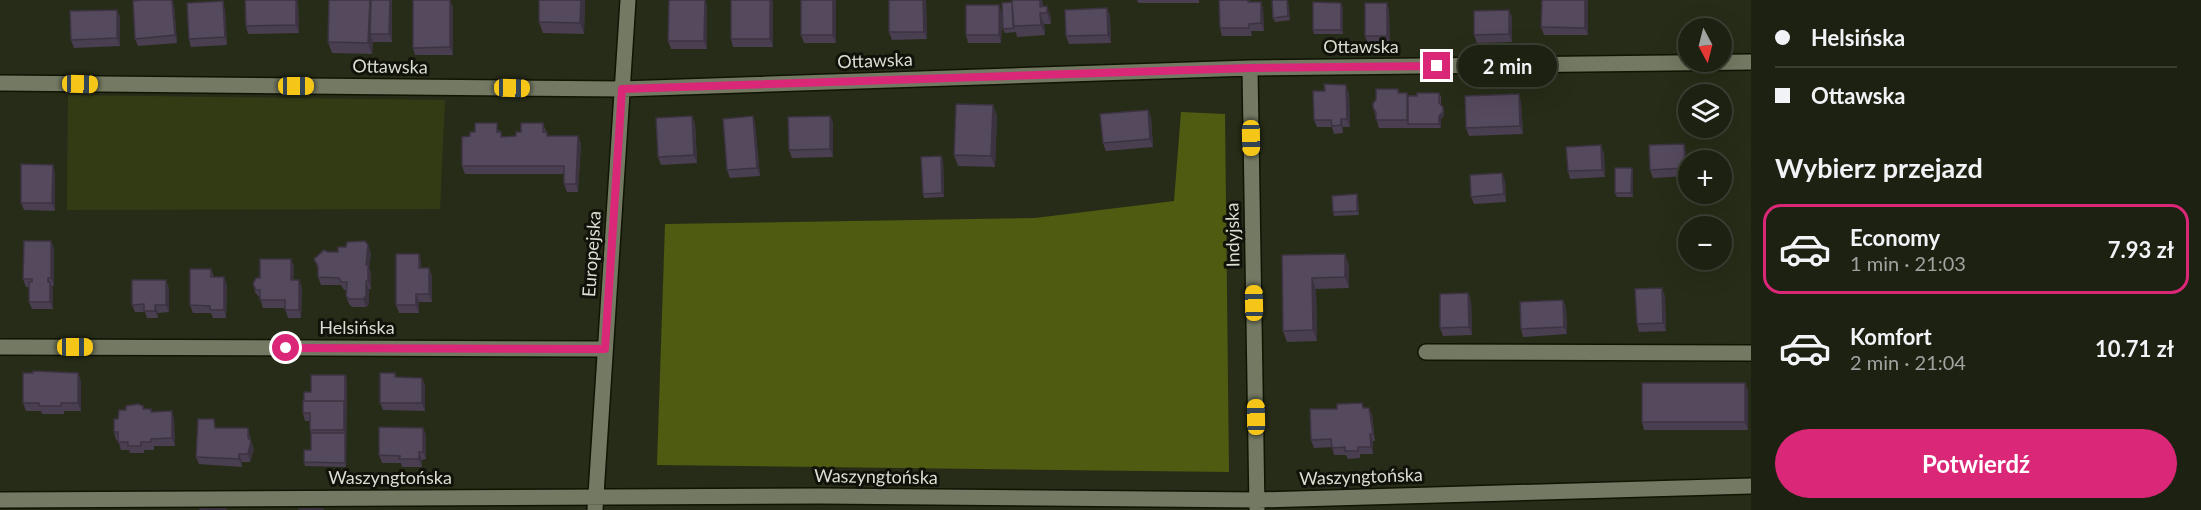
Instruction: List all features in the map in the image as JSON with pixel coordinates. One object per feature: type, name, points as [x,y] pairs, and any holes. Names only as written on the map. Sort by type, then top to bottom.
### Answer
[{"type":"street","name":"Europejska","points":[[595,503],[628,0]]},
{"type":"street","name":"Ottawska","points":[[0,83],[622,89],[1250,68],[1751,62]]},
{"type":"street","name":"Indyjska","points":[[1250,68],[1257,505]]},
{"type":"street","name":"Helsińska","points":[[0,347],[605,349]]},
{"type":"street","points":[[1426,352],[1751,353]]},
{"type":"street","name":"Waszyngtońska","points":[[0,500],[1257,505],[1751,486]]},
{"type":"green space","points":[[68,95],[445,100],[440,209],[67,210]]},
{"type":"green space","points":[[1181,112],[1225,114],[1229,472],[657,465],[665,224],[1035,218],[1174,201]]},
{"type":"building","points":[[172,0],[175,35],[135,39],[133,1]]},
{"type":"building","points":[[245,0],[296,0],[296,25],[246,26]]},
{"type":"building","points":[[329,0],[370,0],[368,43],[328,42]]},
{"type":"building","points":[[371,0],[390,0],[389,34],[370,34]]},
{"type":"building","points":[[413,0],[450,0],[450,47],[413,48]]},
{"type":"building","points":[[539,0],[581,0],[580,23],[539,22]]},
{"type":"building","points":[[669,0],[705,0],[704,41],[668,41]]},
{"type":"building","points":[[731,0],[770,0],[770,39],[731,39]]},
{"type":"building","points":[[801,0],[833,0],[833,35],[801,35]]},
{"type":"building","points":[[889,0],[923,0],[924,32],[889,32]]},
{"type":"building","points":[[1012,0],[1040,0],[1040,7],[1047,6],[1047,13],[1040,13],[1041,25],[1013,26]]},
{"type":"building","points":[[1219,0],[1261,2],[1261,23],[1249,24],[1249,28],[1220,28]]},
{"type":"building","points":[[1272,0],[1287,0],[1288,16],[1273,18]]},
{"type":"building","points":[[1542,0],[1585,0],[1585,28],[1541,27]]},
{"type":"building","points":[[223,1],[225,37],[189,39],[187,3]]},
{"type":"building","points":[[1012,2],[1014,28],[1003,29],[1002,3]]},
{"type":"building","points":[[1313,2],[1341,3],[1341,30],[1313,30]]},
{"type":"building","points":[[1365,3],[1387,3],[1387,36],[1365,36]]},
{"type":"building","points":[[966,5],[999,5],[999,35],[966,35]]},
{"type":"building","points":[[1107,8],[1108,35],[1066,36],[1065,10]]},
{"type":"building","points":[[117,10],[117,38],[71,40],[70,11]]},
{"type":"building","points":[[1509,10],[1509,34],[1474,35],[1474,11]]},
{"type":"building","points":[[1324,84],[1346,85],[1347,119],[1341,119],[1341,125],[1332,126],[1331,120],[1314,120],[1313,91],[1325,91]]},
{"type":"building","points":[[1376,89],[1398,89],[1398,93],[1407,93],[1407,120],[1376,120],[1373,103],[1376,100]]},
{"type":"building","points":[[1417,93],[1439,93],[1439,103],[1443,107],[1443,112],[1439,116],[1439,124],[1408,124],[1408,96],[1417,96]]},
{"type":"building","points":[[1519,94],[1520,126],[1466,128],[1465,96]]},
{"type":"building","points":[[956,104],[993,105],[991,156],[954,155]]},
{"type":"building","points":[[1148,110],[1150,139],[1103,143],[1100,114]]},
{"type":"building","points":[[692,116],[694,155],[658,157],[656,118]]},
{"type":"building","points":[[753,116],[757,168],[727,170],[723,119]]},
{"type":"building","points":[[830,116],[830,149],[789,150],[788,117]]},
{"type":"building","points":[[475,123],[497,123],[497,132],[501,132],[501,137],[516,136],[516,132],[521,132],[521,123],[543,123],[543,132],[547,132],[547,136],[578,136],[576,184],[564,184],[564,166],[462,166],[462,137],[470,136],[470,132],[475,132]]},
{"type":"building","points":[[1684,144],[1684,150],[1678,150],[1678,168],[1650,170],[1649,145]]},
{"type":"building","points":[[1601,145],[1602,170],[1568,171],[1566,147]]},
{"type":"building","points":[[941,156],[942,193],[923,194],[921,157]]},
{"type":"building","points":[[21,164],[53,165],[52,203],[21,203]]},
{"type":"building","points":[[1615,168],[1632,168],[1631,193],[1615,193]]},
{"type":"building","points":[[1502,173],[1504,194],[1471,197],[1470,175]]},
{"type":"building","points":[[1357,194],[1357,211],[1333,212],[1332,196]]},
{"type":"building","points":[[24,241],[51,241],[51,278],[48,278],[50,302],[29,302],[29,282],[32,282],[32,279],[23,279]]},
{"type":"building","points":[[365,241],[368,245],[366,296],[363,299],[349,299],[346,296],[347,282],[341,282],[339,278],[318,277],[318,266],[314,259],[324,250],[338,252],[338,247],[346,247],[347,242]]},
{"type":"building","points":[[396,254],[419,254],[419,268],[429,268],[429,294],[416,294],[416,305],[396,305]]},
{"type":"building","points":[[1345,254],[1345,277],[1312,278],[1313,330],[1283,331],[1282,255]]},
{"type":"building","points":[[260,259],[291,259],[291,280],[299,280],[299,310],[285,310],[285,300],[260,300],[260,290],[256,290],[253,284],[256,278],[260,278]]},
{"type":"building","points":[[190,269],[211,269],[211,277],[224,277],[224,310],[210,310],[210,306],[190,305]]},
{"type":"building","points":[[132,280],[166,280],[166,305],[155,305],[155,311],[144,311],[144,304],[132,305]]},
{"type":"building","points":[[1662,288],[1663,323],[1637,324],[1635,289]]},
{"type":"building","points":[[1468,293],[1469,327],[1440,328],[1440,294]]},
{"type":"building","points":[[1563,300],[1564,327],[1521,329],[1520,302]]},
{"type":"building","points":[[33,371],[78,373],[78,403],[39,406],[39,403],[23,403],[23,373],[33,373]]},
{"type":"building","points":[[380,373],[395,373],[395,377],[422,378],[422,403],[380,403]]},
{"type":"building","points":[[311,375],[345,375],[345,405],[344,401],[304,401],[304,392],[311,392]]},
{"type":"building","points":[[1642,383],[1745,383],[1745,422],[1642,422]]},
{"type":"building","points":[[303,401],[344,401],[344,430],[310,430],[310,413],[303,413]]},
{"type":"building","points":[[1362,403],[1363,408],[1369,408],[1373,434],[1370,434],[1371,447],[1358,447],[1358,451],[1345,451],[1345,447],[1332,448],[1331,439],[1311,440],[1310,409],[1337,409],[1337,404]]},
{"type":"building","points":[[138,404],[143,406],[143,409],[151,409],[151,412],[172,411],[172,438],[151,439],[151,442],[141,442],[141,446],[128,446],[128,442],[118,442],[118,432],[114,432],[114,419],[118,419],[119,410],[126,410],[126,406]]},
{"type":"building","points":[[198,419],[214,419],[215,428],[248,428],[248,438],[251,441],[248,454],[239,454],[239,459],[196,457]]},
{"type":"building","points":[[379,427],[423,428],[423,452],[419,452],[419,459],[399,459],[400,456],[379,455]]},
{"type":"building","points":[[311,433],[345,433],[345,463],[304,462],[304,450],[311,450]]},
{"type":"building","points":[[226,509],[226,510],[200,510]]},
{"type":"building","points":[[323,509],[323,510],[299,510]]},
{"type":"route","points":[[286,348],[605,349],[622,89],[1250,68],[1437,66]]}]
